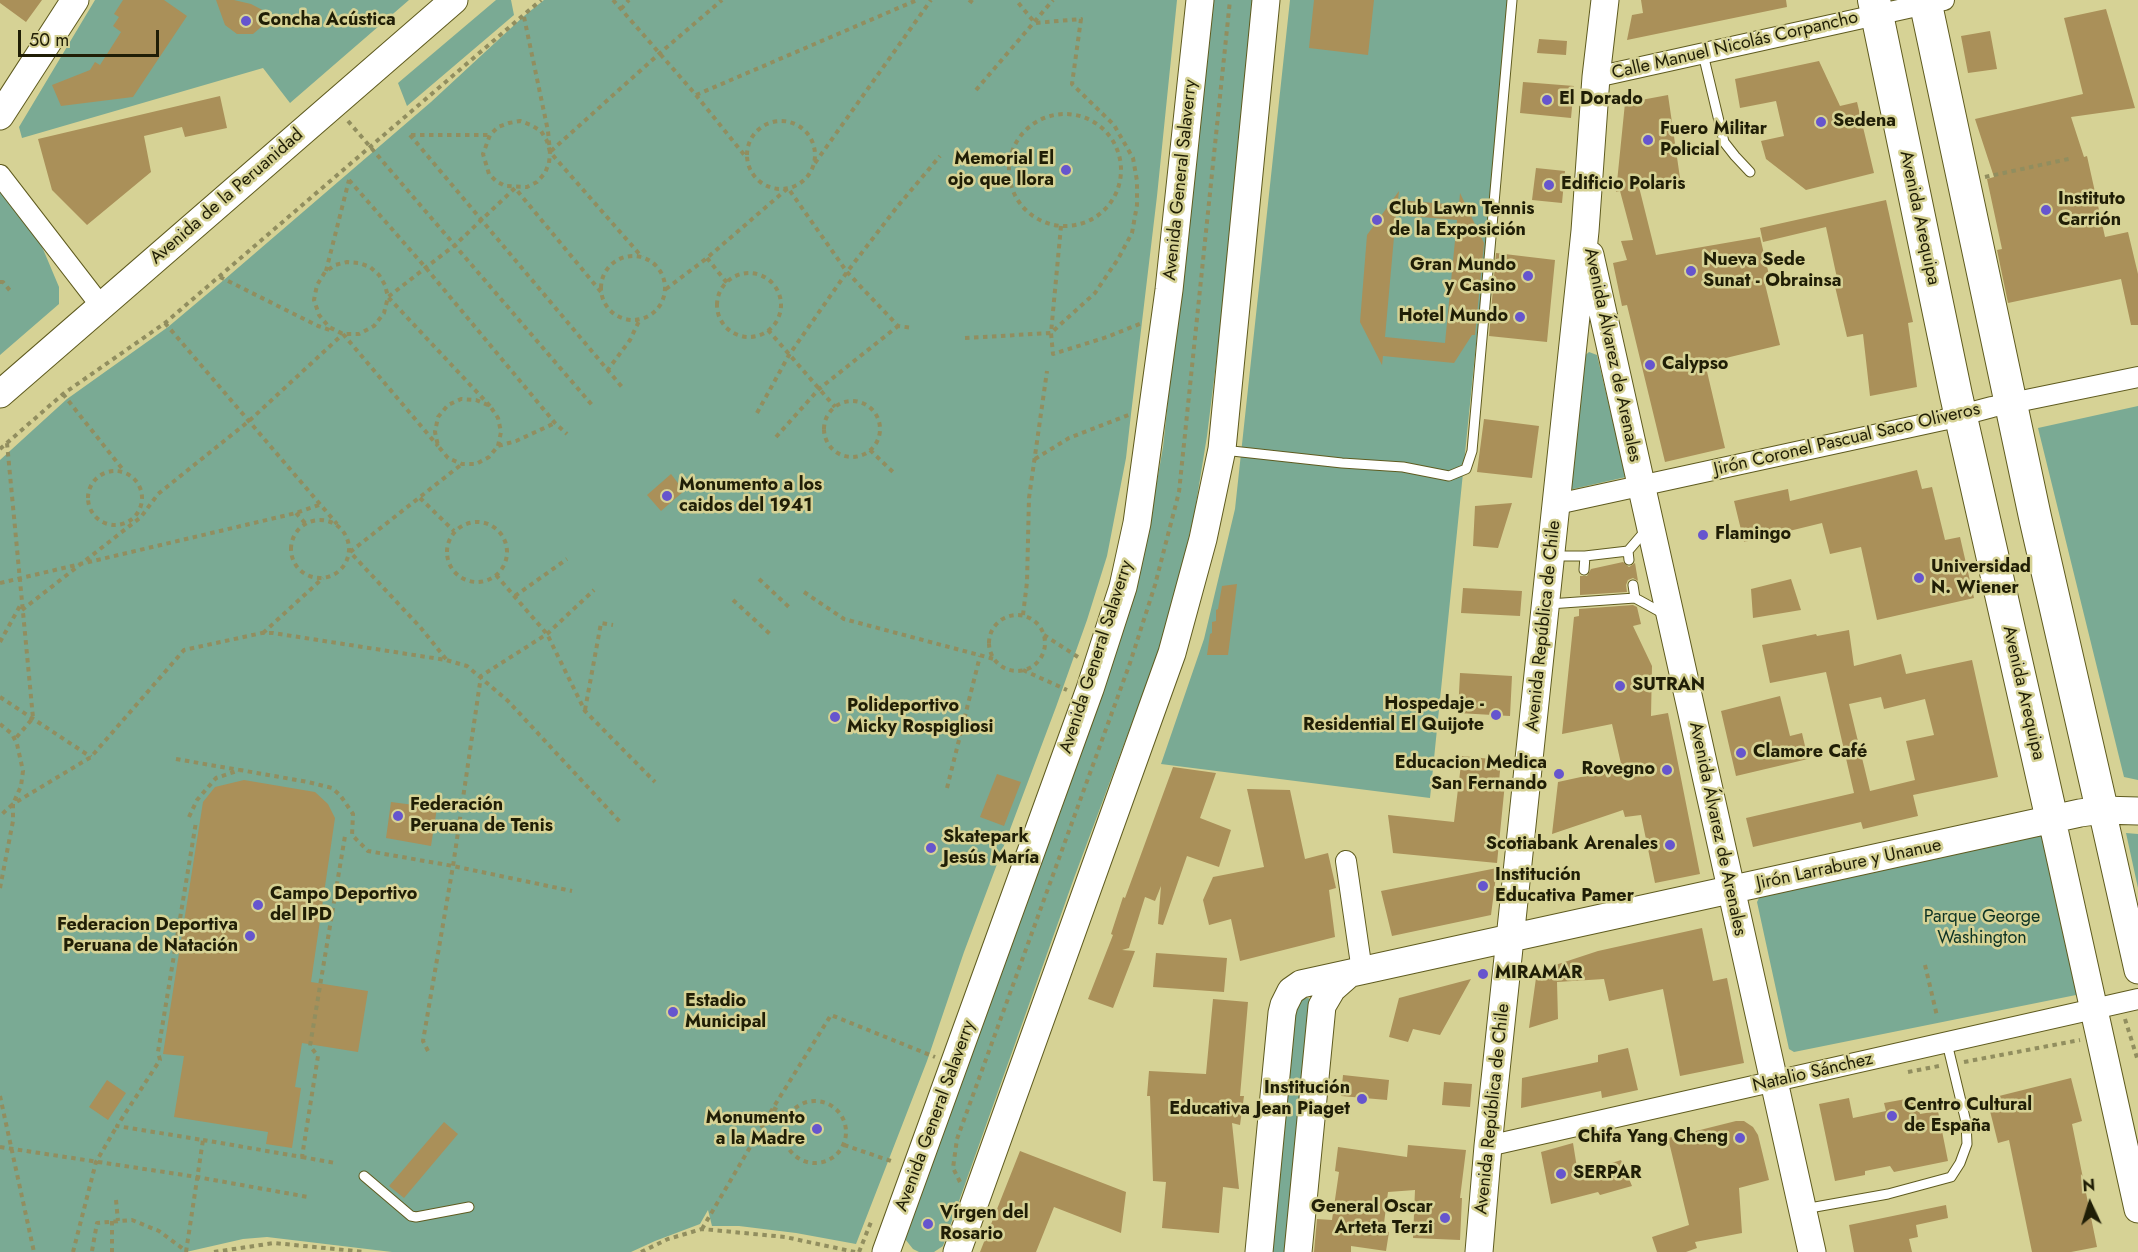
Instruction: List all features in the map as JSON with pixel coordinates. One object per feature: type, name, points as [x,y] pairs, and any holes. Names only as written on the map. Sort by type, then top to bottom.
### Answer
[{"type":"main road","points":[[0,116],[75,0]]},
{"type":"main road","name":"Avenida de la Peruanidad","points":[[0,394],[454,0]]},
{"type":"main road","name":"Avenida General Salaverry","points":[[886,1252],[940,1059],[1090,689],[1123,587],[1137,523],[1169,290],[1200,0]]},
{"type":"main road","points":[[957,1252],[1172,653],[1203,539],[1222,449],[1266,0]]},
{"type":"main road","name":"Avenida República de Chile","points":[[1479,1252],[1488,1146],[1585,231],[1596,77],[1605,0]]},
{"type":"main road","points":[[1931,1],[1964,182],[2035,517],[2138,970]]},
{"type":"main road","name":"Avenida Arequipa","points":[[1876,7],[1961,415],[2138,1209]]},
{"type":"main road","name":"Avenida Álvarez de Arenales","points":[[1585,231],[1812,1252]]},
{"type":"main road","name":"Jirón Larrabure y Unanue","points":[[1284,1005],[1291,992],[1301,984],[2052,820],[2102,810],[2138,811]]},
{"type":"main road","points":[[1298,1252],[1322,1006],[1332,989],[1355,973]]},
{"type":"main road","points":[[1259,1252],[1284,1005],[1299,997],[1307,997],[1322,1006]]},
{"type":"street","name":"Calle Manuel Nicolás Corpancho","points":[[1596,77],[1702,54],[1876,7],[1931,1]]},
{"type":"street","points":[[2,179],[101,306]]},
{"type":"street","name":"Jirón Coronel Pascual Saco Oliveros","points":[[1557,504],[2138,377]]},
{"type":"street","points":[[1346,861],[1355,973]]},
{"type":"street","name":"Natalio Sánchez","points":[[1488,1146],[2138,999]]},
{"type":"lane","points":[[1222,449],[1342,463],[1403,467],[1449,476],[1466,469],[1472,451],[1512,0]]},
{"type":"lane","points":[[1702,54],[1724,142],[1750,172]]},
{"type":"lane","points":[[1551,556],[1628,556],[1650,526]]},
{"type":"lane","points":[[1584,570],[1585,556]]},
{"type":"lane","points":[[1633,585],[1635,598]]},
{"type":"lane","points":[[1547,605],[1584,598],[1635,598],[1670,617]]},
{"type":"lane","points":[[1802,1210],[1868,1198],[1951,1177],[1960,1163],[1967,1144],[1966,1122],[1947,1043]]},
{"type":"lane","points":[[364,1176],[411,1216],[469,1207]]},
{"type":"path","points":[[0,449],[63,394],[165,323],[541,0]]},
{"type":"path","points":[[613,0],[696,94],[747,158]]},
{"type":"path","points":[[621,9],[630,0]]},
{"type":"path","points":[[550,152],[722,0]]},
{"type":"path","points":[[696,94],[917,0]]},
{"type":"path","points":[[809,174],[814,163],[815,152],[812,140],[795,124],[784,121],[772,122],[753,135],[748,146],[747,158],[756,178],[776,189],[796,185],[809,174],[821,153],[931,0]]},
{"type":"path","points":[[1016,0],[1035,23]]},
{"type":"path","points":[[976,90],[1053,0]]},
{"type":"path","points":[[524,16],[550,152],[642,257]]},
{"type":"path","points":[[966,338],[1050,333],[1095,293],[1118,260],[1132,233],[1137,205],[1137,181],[1133,158],[1114,125],[1072,84],[1081,19],[1035,23]]},
{"type":"path","points":[[334,105],[592,405]]},
{"type":"path","points":[[1074,115],[1091,121],[1106,132],[1118,153],[1120,177],[1113,200],[1105,209],[1085,222],[1060,226],[1036,218],[1022,206],[1012,189],[1009,164],[1015,146],[1026,130],[1048,117],[1074,115]]},
{"type":"path","points":[[520,122],[541,131],[548,141],[550,152],[545,173],[537,182],[527,187],[515,188],[496,181],[489,174],[483,154],[490,135],[498,127],[520,122]]},
{"type":"path","points":[[490,135],[410,135],[621,387]]},
{"type":"path","points":[[757,413],[789,355],[847,272],[940,156]]},
{"type":"path","points":[[1964,182],[2073,158]]},
{"type":"path","points":[[388,297],[490,406],[498,418],[501,432],[498,446],[489,457],[476,464],[462,464],[448,458],[343,334],[329,327],[319,315],[314,300],[317,285],[325,272],[349,180],[426,268],[555,423],[567,434]]},
{"type":"path","points":[[388,297],[455,245],[515,188]]},
{"type":"path","points":[[515,188],[601,292]]},
{"type":"path","points":[[788,188],[847,272],[898,326],[914,328]]},
{"type":"path","points":[[666,289],[707,258],[788,188]]},
{"type":"path","points":[[1060,226],[1050,333],[1053,354],[1107,337],[1150,318]]},
{"type":"path","points":[[631,255],[642,257],[659,268],[666,289],[664,299],[650,315],[630,320],[620,317],[604,303],[601,292],[602,282],[605,272],[621,258],[631,255]]},
{"type":"path","points":[[707,258],[727,283]]},
{"type":"path","points":[[220,277],[318,326],[343,334],[359,334],[374,326],[384,313],[388,297],[379,275],[370,267],[347,262],[335,265],[325,272]]},
{"type":"path","points":[[756,274],[773,284],[779,293],[780,314],[776,323],[768,330],[759,335],[738,335],[722,321],[718,312],[720,291],[735,277],[756,274]]},
{"type":"path","points":[[0,282],[3,282],[12,293]]},
{"type":"path","points":[[608,371],[630,340],[640,319]]},
{"type":"path","points":[[165,323],[319,505],[344,531],[349,540],[350,552],[342,569],[323,578],[304,573],[296,566],[290,548],[292,538],[298,529],[305,523],[316,519],[337,524]]},
{"type":"path","points":[[776,437],[819,389],[898,326]]},
{"type":"path","points":[[768,330],[835,407]]},
{"type":"path","points":[[22,610],[141,517],[158,494],[249,421],[343,334]]},
{"type":"path","points":[[1023,615],[1027,582],[1029,498],[1047,371]]},
{"type":"path","points":[[63,394],[125,473],[134,479],[140,488],[142,498],[140,509],[134,518],[116,525],[106,524],[91,512],[88,502],[91,484],[106,472],[125,473]]},
{"type":"path","points":[[438,446],[435,432],[438,417],[448,405],[461,399],[477,399],[490,406]]},
{"type":"path","points":[[843,402],[862,402],[877,415],[880,434],[870,450],[863,454],[845,456],[830,447],[824,430],[829,413],[835,407],[843,402]]},
{"type":"path","points":[[1034,459],[1069,438],[1138,412]]},
{"type":"path","points":[[498,446],[516,441],[555,423]]},
{"type":"path","points":[[6,443],[33,718],[15,739]]},
{"type":"path","points":[[870,450],[895,474]]},
{"type":"path","points":[[350,552],[462,464]]},
{"type":"path","points":[[420,498],[454,532]]},
{"type":"path","points":[[0,583],[296,513],[319,505]]},
{"type":"path","points":[[296,513],[305,523]]},
{"type":"path","points":[[471,522],[481,522],[499,531],[507,548],[502,568],[496,575],[477,582],[458,576],[451,569],[446,550],[448,540],[454,532],[462,525],[471,522]]},
{"type":"path","points":[[350,552],[420,627],[447,660]]},
{"type":"path","points":[[515,596],[567,559]]},
{"type":"path","points":[[496,575],[547,634],[585,711],[655,782]]},
{"type":"path","points":[[262,633],[323,578]]},
{"type":"path","points":[[759,579],[791,609]]},
{"type":"path","points":[[428,1050],[423,1041],[453,866],[481,676],[547,634],[594,590]]},
{"type":"path","points":[[804,592],[844,619],[994,659],[1007,669],[1023,670],[1068,691],[1072,680]]},
{"type":"path","points":[[733,600],[770,634]]},
{"type":"path","points":[[0,642],[21,604]]},
{"type":"path","points":[[994,659],[988,641],[996,623],[1004,618],[1023,615],[1032,619],[1043,634],[1080,658],[1083,649]]},
{"type":"path","points":[[585,711],[601,623],[613,625]]},
{"type":"path","points":[[0,816],[13,804],[91,757],[184,650],[262,633],[273,633],[447,660],[467,666],[508,701],[622,824]]},
{"type":"path","points":[[1023,670],[1038,660],[1045,643],[1043,634]]},
{"type":"path","points":[[947,788],[980,656]]},
{"type":"path","points":[[0,697],[91,757]]},
{"type":"path","points":[[0,724],[15,739],[23,771],[21,786],[13,804],[13,821],[0,888]]},
{"type":"path","points":[[176,759],[332,788],[340,795],[352,814],[352,835],[368,851],[572,891]]},
{"type":"path","points":[[189,817],[197,800],[216,778],[240,770]]},
{"type":"path","points":[[74,1252],[96,1162],[160,1060],[158,1052],[196,822]]},
{"type":"path","points":[[302,1157],[318,1056],[310,1046],[345,836]]},
{"type":"path","points":[[1925,965],[1936,1016]]},
{"type":"path","points":[[702,1229],[773,1107],[831,1015],[940,1059]]},
{"type":"path","points":[[0,1096],[34,1252]]},
{"type":"path","points":[[810,1102],[823,1102],[835,1108],[843,1119],[847,1132],[844,1145],[837,1154],[817,1163],[806,1162],[796,1157],[785,1138],[785,1127],[789,1116],[798,1107],[810,1102]]},
{"type":"path","points":[[773,1107],[789,1116]]},
{"type":"path","points":[[117,1126],[335,1163]]},
{"type":"path","points":[[957,1139],[953,1168],[963,1188]]},
{"type":"path","points":[[92,1251],[97,1222],[132,1220],[159,1231],[186,1252],[203,1140]]},
{"type":"path","points":[[844,1145],[894,1162]]},
{"type":"path","points":[[0,1147],[197,1177],[308,1197]]},
{"type":"path","points":[[890,1172],[898,1151]]},
{"type":"path","points":[[116,1200],[118,1221]]},
{"type":"path","points":[[641,1252],[669,1239],[702,1229],[785,1237],[857,1252],[874,1212]]},
{"type":"path","points":[[112,1221],[112,1252]]},
{"type":"path","points":[[214,1252],[274,1243],[365,1252]]},
{"type":"green space","name":"Concha Acústica","points":[[95,0],[409,0],[290,103],[263,68],[22,138],[19,127]]},
{"type":"green space","points":[[496,0],[511,0],[514,15],[407,106],[398,83]]},
{"type":"green space","points":[[544,0],[1177,0],[1157,196],[1126,458],[1107,556],[1056,707],[964,952],[927,1061],[856,1244],[796,1233],[739,1226],[712,1226],[708,1210],[700,1224],[631,1252],[392,1252],[267,1237],[243,1239],[186,1252],[0,1252],[0,460],[67,399],[168,327],[225,279],[431,102]]},
{"type":"green space","points":[[1211,0],[1254,0],[1224,299],[1207,436],[1195,510],[1180,575],[1158,653],[1074,878],[943,1246],[934,1252],[919,1252],[913,1249],[905,1239],[903,1227],[1151,516],[1163,447]]},
{"type":"green space","name":"Club Lawn Tennis de la Exposición","points":[[1290,0],[1511,0],[1430,798],[1161,764],[1204,639],[1235,509]]},
{"type":"green space","points":[[0,192],[16,206],[43,249],[59,287],[59,304],[0,355]]},
{"type":"green space","points":[[1589,352],[1597,355],[1626,477],[1569,490],[1581,359]]},
{"type":"green space","points":[[2138,406],[2138,780],[2124,777],[2038,428]]},
{"type":"green space","points":[[2126,833],[2138,834],[2138,888]]},
{"type":"green space","name":"Parque George Washington","points":[[2048,834],[2081,986],[2076,995],[1794,1052],[1789,1049],[1757,902],[1760,896]]},
{"type":"green space","points":[[1308,998],[1313,1002],[1291,1252],[1264,1252],[1288,1007],[1299,999]]},
{"type":"building","points":[[0,0],[42,0],[26,22],[0,3]]},
{"type":"building","points":[[123,0],[164,0],[187,16],[133,97],[61,106],[52,85],[90,70],[95,62],[100,65],[121,32],[113,26],[119,17],[114,14]]},
{"type":"building","name":"Concha Acústica","points":[[216,0],[234,0],[251,4],[274,16],[253,34],[237,34],[225,25]]},
{"type":"building","points":[[1314,0],[1374,0],[1368,55],[1309,48]]},
{"type":"building","points":[[1641,0],[1786,0],[1787,7],[1627,40],[1632,15],[1643,13]]},
{"type":"building","points":[[2106,9],[2135,108],[2071,117],[2084,157],[2087,156],[2105,237],[2128,232],[2138,274],[2138,325],[2131,325],[2121,279],[2008,303],[1997,250],[2002,249],[1987,179],[1994,177],[1975,119],[2083,94],[2064,18]]},
{"type":"building","points":[[1990,31],[1997,69],[1968,73],[1961,36]]},
{"type":"building","points":[[1539,39],[1567,41],[1566,55],[1537,53]]},
{"type":"building","name":"Sedena","points":[[1819,61],[1840,106],[1857,102],[1874,173],[1806,190],[1766,159],[1761,141],[1784,136],[1776,101],[1740,108],[1735,79]]},
{"type":"building","name":"El Dorado","points":[[1523,82],[1574,86],[1571,118],[1520,113]]},
{"type":"building","points":[[1668,95],[1680,178],[1639,187],[1656,255],[1760,237],[1770,279],[1764,280],[1780,345],[1705,363],[1725,448],[1665,462],[1627,305],[1622,306],[1613,263],[1627,260],[1621,241],[1633,240],[1620,191],[1616,192],[1625,103]]},
{"type":"building","points":[[220,96],[227,128],[185,137],[182,127],[144,136],[151,172],[87,225],[52,190],[38,139]]},
{"type":"building","name":"Edificio Polaris","points":[[1536,168],[1565,171],[1562,203],[1532,200]]},
{"type":"building","points":[[1399,191],[1398,200],[1459,205],[1460,193],[1484,243],[1475,335],[1472,335],[1454,363],[1383,356],[1382,365],[1360,322],[1367,235]],"holes":[[[1396,215],[1457,220],[1445,343],[1385,337]]]},
{"type":"building","points":[[1886,200],[1913,322],[1908,323],[1917,387],[1870,396],[1863,334],[1847,337],[1833,278],[1837,278],[1826,227],[1763,242],[1760,228]]},
{"type":"building","points":[[1496,253],[1555,260],[1547,342],[1489,336]]},
{"type":"building","points":[[1484,419],[1539,426],[1532,478],[1477,472]]},
{"type":"building","points":[[1917,470],[1922,489],[1932,487],[1945,540],[1960,537],[1974,598],[1877,620],[1861,547],[1830,554],[1822,523],[1744,542],[1734,501],[1788,489],[1790,501]]},
{"type":"building","points":[[671,474],[684,491],[661,511],[647,495]]},
{"type":"building","points":[[1512,503],[1498,548],[1473,546],[1475,506]]},
{"type":"building","points":[[1623,562],[1629,567],[1635,563],[1638,581],[1633,578],[1628,580],[1627,592],[1580,595],[1580,576],[1587,576],[1591,569]]},
{"type":"building","points":[[1791,579],[1801,610],[1753,618],[1751,589]]},
{"type":"building","points":[[1237,584],[1228,655],[1207,655],[1212,622],[1216,621],[1216,610],[1222,586]]},
{"type":"building","points":[[1463,588],[1522,591],[1520,616],[1461,613]]},
{"type":"building","points":[[1633,605],[1637,607],[1641,624],[1633,626],[1652,666],[1651,716],[1668,713],[1700,874],[1655,883],[1641,815],[1625,817],[1623,810],[1552,834],[1558,782],[1622,768],[1612,724],[1562,734],[1574,617],[1579,616],[1579,609]]},
{"type":"building","points":[[1849,630],[1854,666],[1901,654],[1906,674],[1972,660],[1998,777],[1913,795],[1918,816],[1863,829],[1861,822],[1753,847],[1746,818],[1854,793],[1826,672],[1770,683],[1762,645],[1816,634],[1817,636]],"holes":[[[1881,697],[1884,709],[1925,699],[1934,735],[1906,741],[1915,780],[1870,791],[1849,704]]]},
{"type":"building","points":[[1460,673],[1512,676],[1510,716],[1458,713]]},
{"type":"building","points":[[1780,696],[1790,736],[1802,733],[1808,759],[1736,776],[1721,711]]},
{"type":"building","points":[[1462,756],[1501,760],[1499,782],[1505,783],[1497,863],[1393,853],[1388,815],[1454,822]]},
{"type":"building","points":[[1173,767],[1216,773],[1200,818],[1231,830],[1219,867],[1187,856],[1163,925],[1158,924],[1161,886],[1155,901],[1145,897],[1129,948],[1122,950],[1135,951],[1113,1008],[1088,999],[1113,935],[1111,934],[1123,897],[1125,898]]},
{"type":"building","points":[[997,774],[1021,782],[1004,826],[980,817]]},
{"type":"building","name":"Federacion Deportiva Peruana de Natación","points":[[244,780],[315,792],[328,804],[335,818],[311,982],[368,991],[358,1052],[302,1043],[295,1087],[301,1088],[292,1148],[266,1144],[268,1132],[174,1117],[184,1056],[163,1054],[203,802],[215,787]]},
{"type":"building","points":[[1247,789],[1290,790],[1305,859],[1328,853],[1336,888],[1329,890],[1335,937],[1240,961],[1231,919],[1209,925],[1203,900],[1213,877],[1264,867]]},
{"type":"building","points":[[391,802],[437,808],[431,846],[386,838]]},
{"type":"building","points":[[1497,868],[1491,915],[1392,936],[1381,891]]},
{"type":"building","points":[[1702,928],[1713,981],[1727,978],[1744,1063],[1680,1076],[1663,989],[1609,1001],[1604,979],[1557,982],[1558,1019],[1529,1028],[1537,971],[1598,951]]},
{"type":"building","points":[[1156,953],[1227,958],[1224,992],[1153,987]]},
{"type":"building","points":[[1471,979],[1440,1035],[1413,1029],[1408,1042],[1389,1037],[1399,998]]},
{"type":"building","points":[[1213,999],[1248,1002],[1240,1096],[1244,1096],[1240,1125],[1232,1123],[1239,1189],[1223,1187],[1219,1233],[1162,1228],[1166,1182],[1153,1181],[1150,1096],[1147,1096],[1149,1071],[1206,1074]]},
{"type":"building","points":[[1628,1048],[1638,1090],[1602,1098],[1601,1091],[1521,1108],[1522,1078],[1598,1062],[1598,1055]]},
{"type":"building","points":[[1343,1075],[1389,1080],[1387,1100],[1341,1096]]},
{"type":"building","points":[[2071,1078],[2082,1121],[2072,1124],[2097,1247],[2071,1252],[2032,1252],[2009,1140],[1998,1143],[1987,1099]]},
{"type":"building","points":[[107,1080],[126,1093],[108,1120],[89,1107]]},
{"type":"building","points":[[1444,1082],[1472,1084],[1470,1107],[1442,1105]]},
{"type":"building","points":[[1917,1097],[1920,1114],[1938,1111],[1948,1161],[1894,1172],[1890,1166],[1865,1171],[1865,1175],[1835,1181],[1819,1104],[1849,1098],[1853,1118],[1886,1111],[1884,1103]]},
{"type":"building","points":[[1744,1121],[1753,1127],[1758,1135],[1769,1180],[1739,1188],[1742,1233],[1695,1242],[1697,1248],[1686,1252],[1657,1252],[1652,1237],[1689,1225],[1668,1138]]},
{"type":"building","points":[[444,1122],[458,1134],[404,1198],[389,1186]]},
{"type":"building","points":[[1573,1143],[1578,1174],[1621,1160],[1632,1186],[1600,1195],[1598,1192],[1551,1204],[1541,1152]]},
{"type":"building","points":[[1408,1145],[1466,1150],[1460,1198],[1462,1198],[1460,1240],[1413,1238],[1415,1190],[1388,1192],[1383,1231],[1389,1232],[1386,1251],[1351,1246],[1351,1252],[1314,1252],[1317,1219],[1332,1220],[1339,1172],[1335,1171],[1338,1147],[1407,1157]]},
{"type":"building","points":[[1020,1151],[1126,1192],[1121,1233],[1054,1207],[1036,1252],[980,1252]]},
{"type":"building","points":[[1946,1205],[1948,1218],[1916,1225],[1918,1237],[1909,1239],[1912,1252],[1854,1252],[1849,1225]]},
{"type":"place","name":"Concha Acústica","points":[[246,21]]},
{"type":"place","name":"El Dorado","points":[[1547,100]]},
{"type":"place","name":"Sedena","points":[[1821,122]]},
{"type":"place","name":"Fuero Militar Policial","points":[[1648,140]]},
{"type":"place","name":"Memorial El ojo que llora","points":[[1066,170]]},
{"type":"place","name":"Edificio Polaris","points":[[1549,185]]},
{"type":"place","name":"Instituto Carrión","points":[[2046,210]]},
{"type":"place","name":"Club Lawn Tennis de la Exposición","points":[[1377,220]]},
{"type":"place","name":"Nueva Sede Sunat - Obrainsa","points":[[1691,271]]},
{"type":"place","name":"Gran Mundo y Casino","points":[[1528,276]]},
{"type":"place","name":"Hotel Mundo","points":[[1520,317]]},
{"type":"place","name":"Calypso","points":[[1650,365]]},
{"type":"place","name":"Monumento a los caidos del 1941","points":[[667,496]]},
{"type":"place","name":"Flamingo","points":[[1703,535]]},
{"type":"place","name":"Universidad N. Wiener","points":[[1919,578]]},
{"type":"place","name":"SUTRAN","points":[[1620,686]]},
{"type":"place","name":"Hospedaje - Residential El Quijote","points":[[1496,715]]},
{"type":"place","name":"Polideportivo Micky Rospigliosi","points":[[835,717]]},
{"type":"place","name":"Clamore Café","points":[[1741,753]]},
{"type":"place","name":"Rovegno","points":[[1667,770]]},
{"type":"place","name":"Educacion Medica San Fernando","points":[[1559,774]]},
{"type":"place","name":"Federación Peruana de Tenis","points":[[398,816]]},
{"type":"place","name":"Scotiabank Arenales","points":[[1670,845]]},
{"type":"place","name":"Skatepark Jesús María","points":[[931,848]]},
{"type":"place","name":"Institución Educativa Pamer","points":[[1483,886]]},
{"type":"place","name":"Campo Deportivo del IPD","points":[[258,905]]},
{"type":"place","name":"Federacion Deportiva Peruana de Natación","points":[[250,936]]},
{"type":"place","name":"MIRAMAR","points":[[1483,974]]},
{"type":"place","name":"Estadio Municipal","points":[[673,1012]]},
{"type":"place","name":"Institución Educativa Jean Piaget","points":[[1362,1099]]},
{"type":"place","name":"Centro Cultural de España","points":[[1892,1116]]},
{"type":"place","name":"Monumento a la Madre","points":[[817,1129]]},
{"type":"place","name":"Chifa Yang Cheng","points":[[1740,1138]]},
{"type":"place","name":"SERPAR","points":[[1561,1174]]},
{"type":"place","name":"General Oscar Arteta Terzi","points":[[1445,1218]]},
{"type":"place","name":"Vírgen del Rosario","points":[[928,1224]]}]
